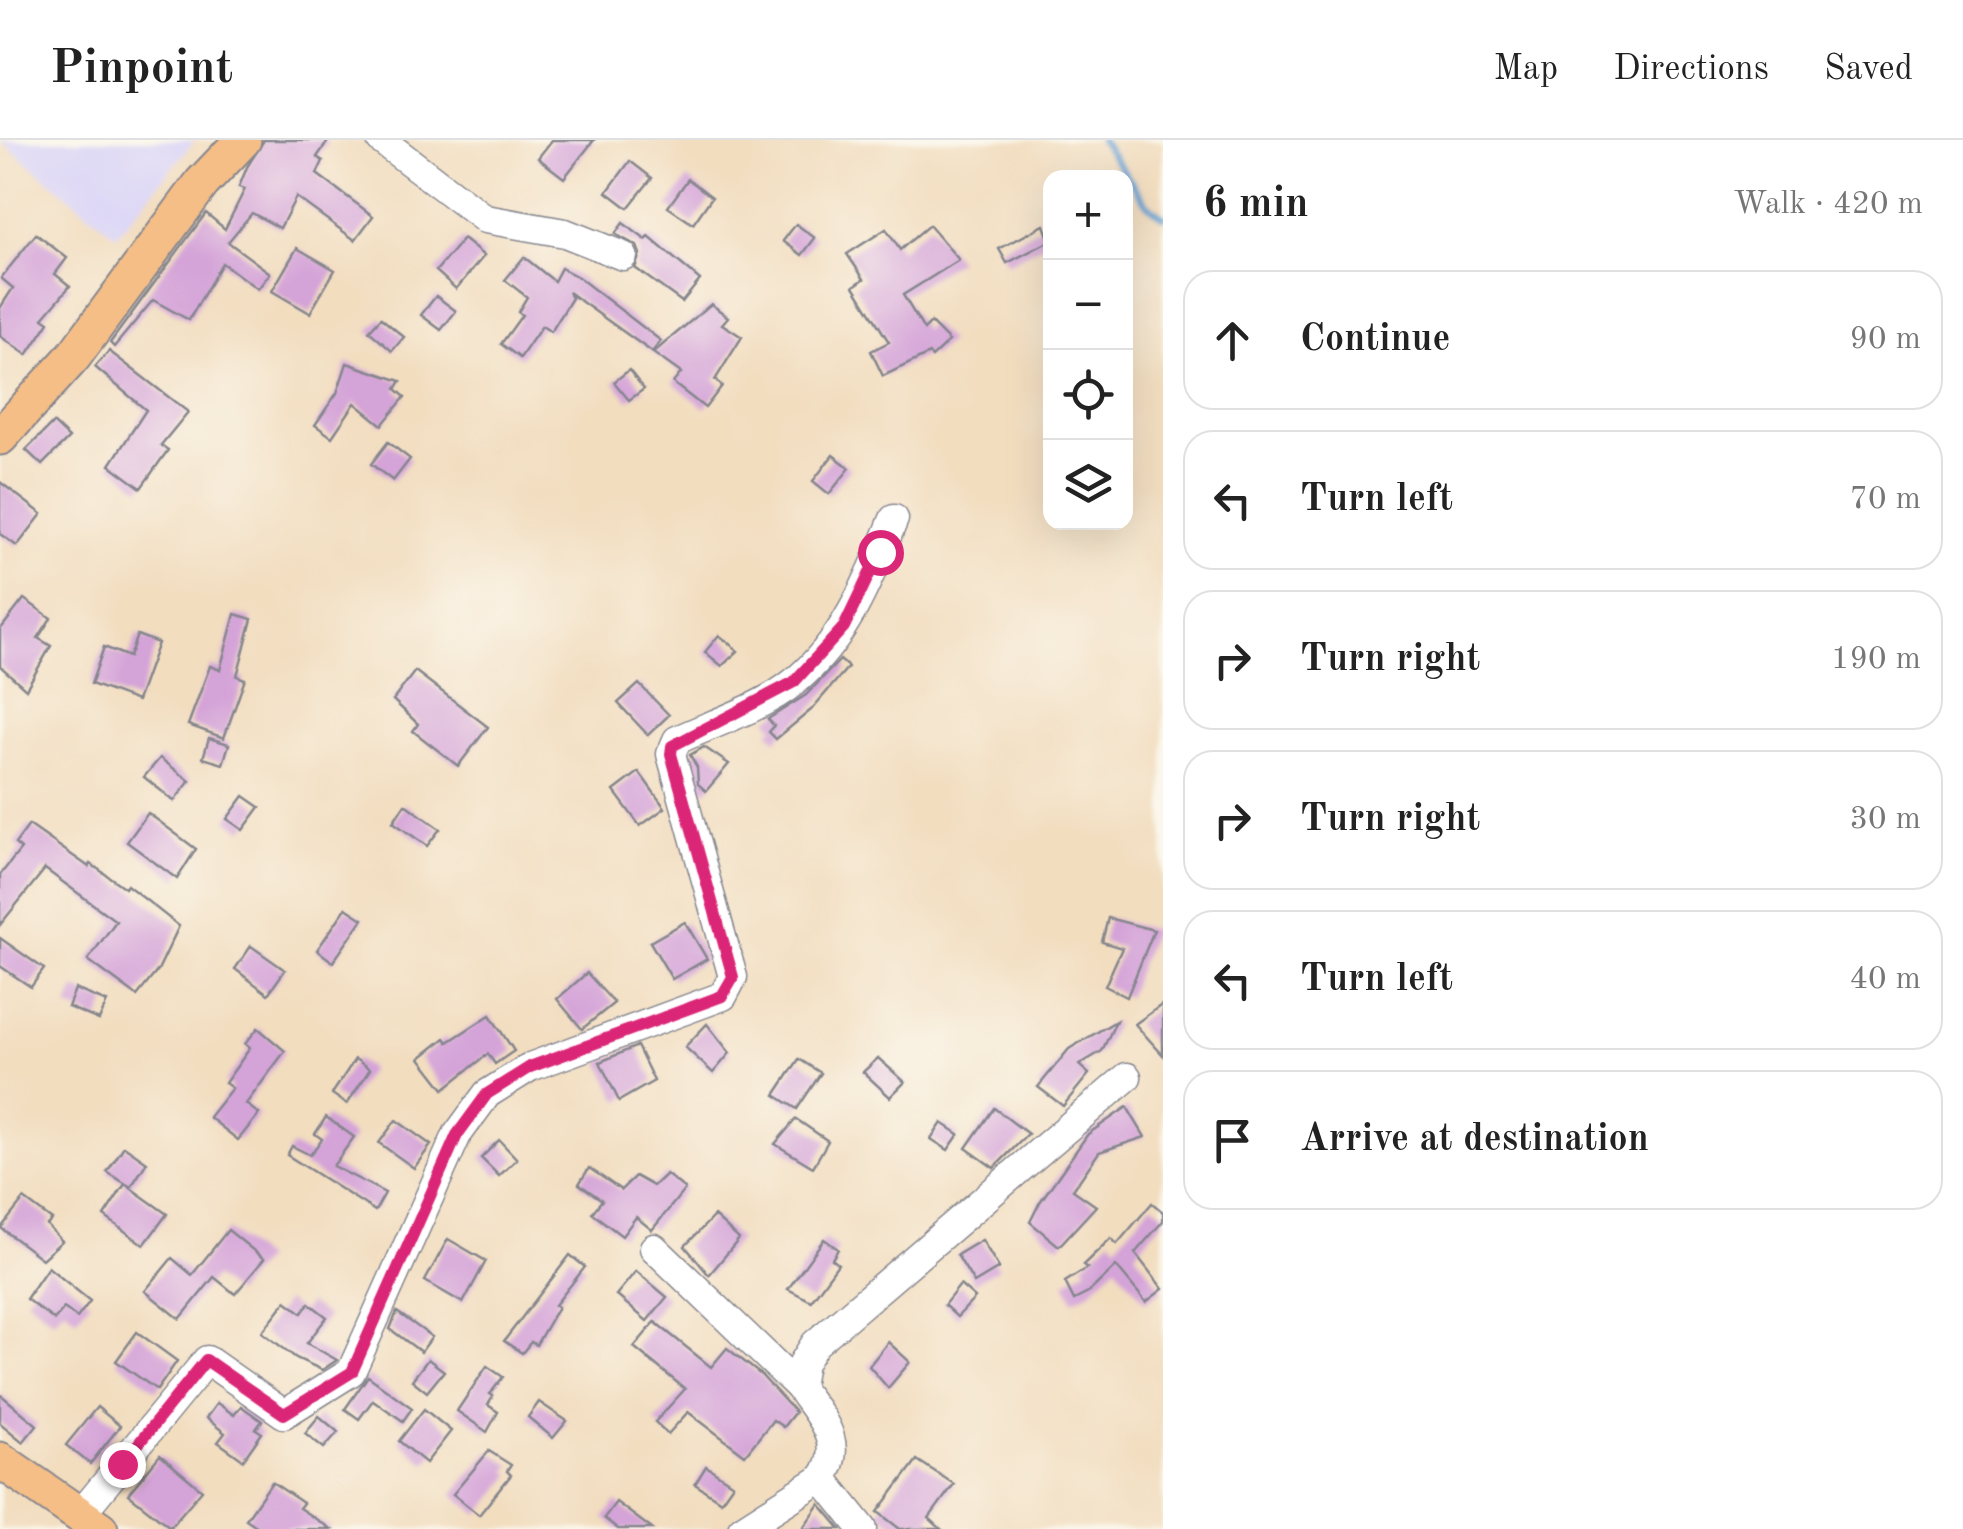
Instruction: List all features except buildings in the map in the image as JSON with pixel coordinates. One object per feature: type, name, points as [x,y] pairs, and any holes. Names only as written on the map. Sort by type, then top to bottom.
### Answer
[{"type":"main road","points":[[0,438],[83,344],[192,195],[243,140]]},
{"type":"main road","points":[[0,1460],[90,1522]]},
{"type":"street","points":[[381,140],[486,218],[565,232],[623,256]]},
{"type":"street","points":[[90,1522],[206,1360],[284,1414],[345,1380],[457,1135],[487,1094],[530,1067],[722,996],[730,988],[733,977],[671,754],[672,746],[768,698],[818,659],[844,627],[894,520]]},
{"type":"street","points":[[798,1387],[802,1364],[816,1344],[1127,1077]]},
{"type":"street","points":[[654,1248],[798,1387],[834,1446],[831,1466],[822,1478],[742,1529]]},
{"type":"street","points":[[822,1478],[862,1529]]},
{"type":"shaded area","points":[[0,140],[195,140],[116,236]]},
{"type":"waterway","points":[[1101,140],[1147,204],[1163,217]]},
{"type":"route","points":[[122,1464],[206,1360],[284,1414],[345,1380],[352,1372],[457,1135],[487,1094],[530,1067],[722,996],[730,988],[733,977],[671,754],[672,746],[794,682],[844,627],[880,552]]}]
